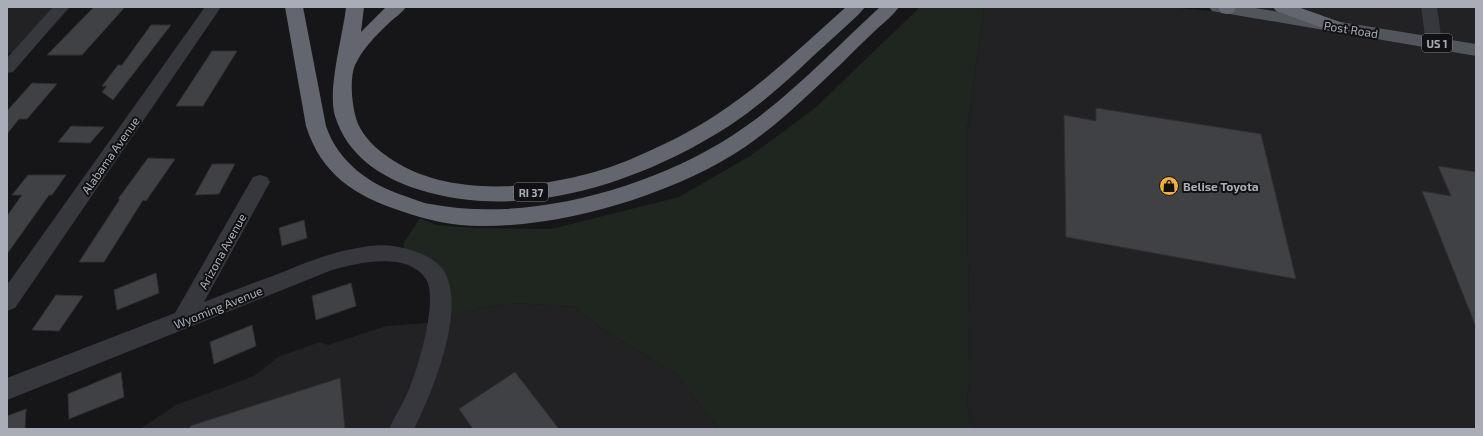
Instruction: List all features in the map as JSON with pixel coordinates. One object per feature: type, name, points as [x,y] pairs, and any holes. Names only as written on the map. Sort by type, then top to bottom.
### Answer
[{"type":"highway","points":[[294,7],[315,122],[326,150],[339,167],[367,188],[404,205],[449,216],[482,217],[533,215],[584,205],[648,186],[707,159],[756,130],[775,115],[890,7]]},
{"type":"highway","points":[[345,72],[355,7]]},
{"type":"highway","points":[[345,72],[356,49],[365,36],[397,7]]},
{"type":"highway","name":"RI 37","points":[[345,72],[342,84],[342,105],[347,122],[355,138],[363,148],[383,165],[397,173],[425,184],[458,192],[494,194],[530,192],[568,186],[609,174],[652,158],[704,133],[748,102],[856,7]]},
{"type":"highway","points":[[1282,7],[1334,26]]},
{"type":"main road","name":"Post Road","points":[[1206,7],[1224,8],[1476,50]]},
{"type":"street","points":[[7,68],[61,7]]},
{"type":"street","name":"Alabama Avenue","points":[[7,302],[213,7]]},
{"type":"street","points":[[1429,7],[1434,43]]},
{"type":"street","name":"Arizona Avenue","points":[[182,321],[260,182]]},
{"type":"street","name":"Wyoming Avenue","points":[[7,389],[328,263],[364,255],[398,254],[412,258],[431,270],[437,279],[441,301],[434,345],[418,395],[401,429]]},
{"type":"shaded area","points":[[7,7],[71,7],[25,57],[20,52],[7,53]]},
{"type":"shaded area","points":[[920,7],[984,7],[966,139],[970,381],[966,404],[974,429],[719,429],[676,374],[602,329],[574,307],[515,303],[485,307],[435,321],[432,281],[410,264],[403,244],[420,218],[436,225],[476,228],[551,229],[679,197],[750,156],[815,108]]},
{"type":"shaded area","points":[[984,7],[1168,7],[1245,14],[1244,7],[1476,7],[1476,429],[974,429],[966,404],[970,381],[966,139]]},
{"type":"shaded area","points":[[515,303],[574,307],[602,329],[676,374],[719,429],[140,429],[176,405],[254,376],[278,357],[320,342],[328,345],[386,326],[427,323],[485,307]]},
{"type":"building","points":[[94,7],[125,7],[82,55],[47,55]]},
{"type":"building","points":[[151,25],[171,25],[113,100],[102,92],[107,86],[102,86],[118,65],[122,65]]},
{"type":"building","points":[[212,51],[237,51],[203,106],[176,106]]},
{"type":"building","points":[[32,83],[57,84],[27,119],[19,119],[7,134],[7,111]]},
{"type":"building","name":"Belise Toyota","points":[[1096,108],[1261,134],[1296,279],[1066,237],[1064,115],[1096,121]]},
{"type":"building","points":[[71,126],[104,127],[90,143],[58,142]]},
{"type":"building","points":[[148,158],[175,159],[146,201],[143,200],[104,262],[79,262],[120,199],[118,199]]},
{"type":"building","points":[[212,164],[235,164],[219,194],[195,195]]},
{"type":"building","points":[[1438,166],[1476,172],[1476,327],[1422,191],[1451,196]]},
{"type":"building","points":[[28,175],[66,175],[52,195],[49,195],[7,254],[7,216],[22,195],[12,195]]},
{"type":"building","points":[[304,220],[307,238],[282,246],[279,228]]},
{"type":"building","points":[[156,273],[159,293],[117,310],[114,290]]},
{"type":"building","points":[[351,283],[356,306],[316,320],[312,296]]},
{"type":"building","points":[[56,295],[83,296],[59,331],[32,330]]},
{"type":"building","points":[[252,325],[256,346],[214,364],[210,342]]},
{"type":"building","points":[[121,372],[124,397],[69,419],[68,394]]},
{"type":"building","points":[[515,372],[559,429],[473,429],[459,409]]},
{"type":"building","points":[[340,378],[345,429],[190,429],[190,426]]},
{"type":"building","points":[[26,409],[25,429],[7,429],[7,416]]},
{"type":"place","name":"Belise Toyota","points":[[1169,186]]}]
